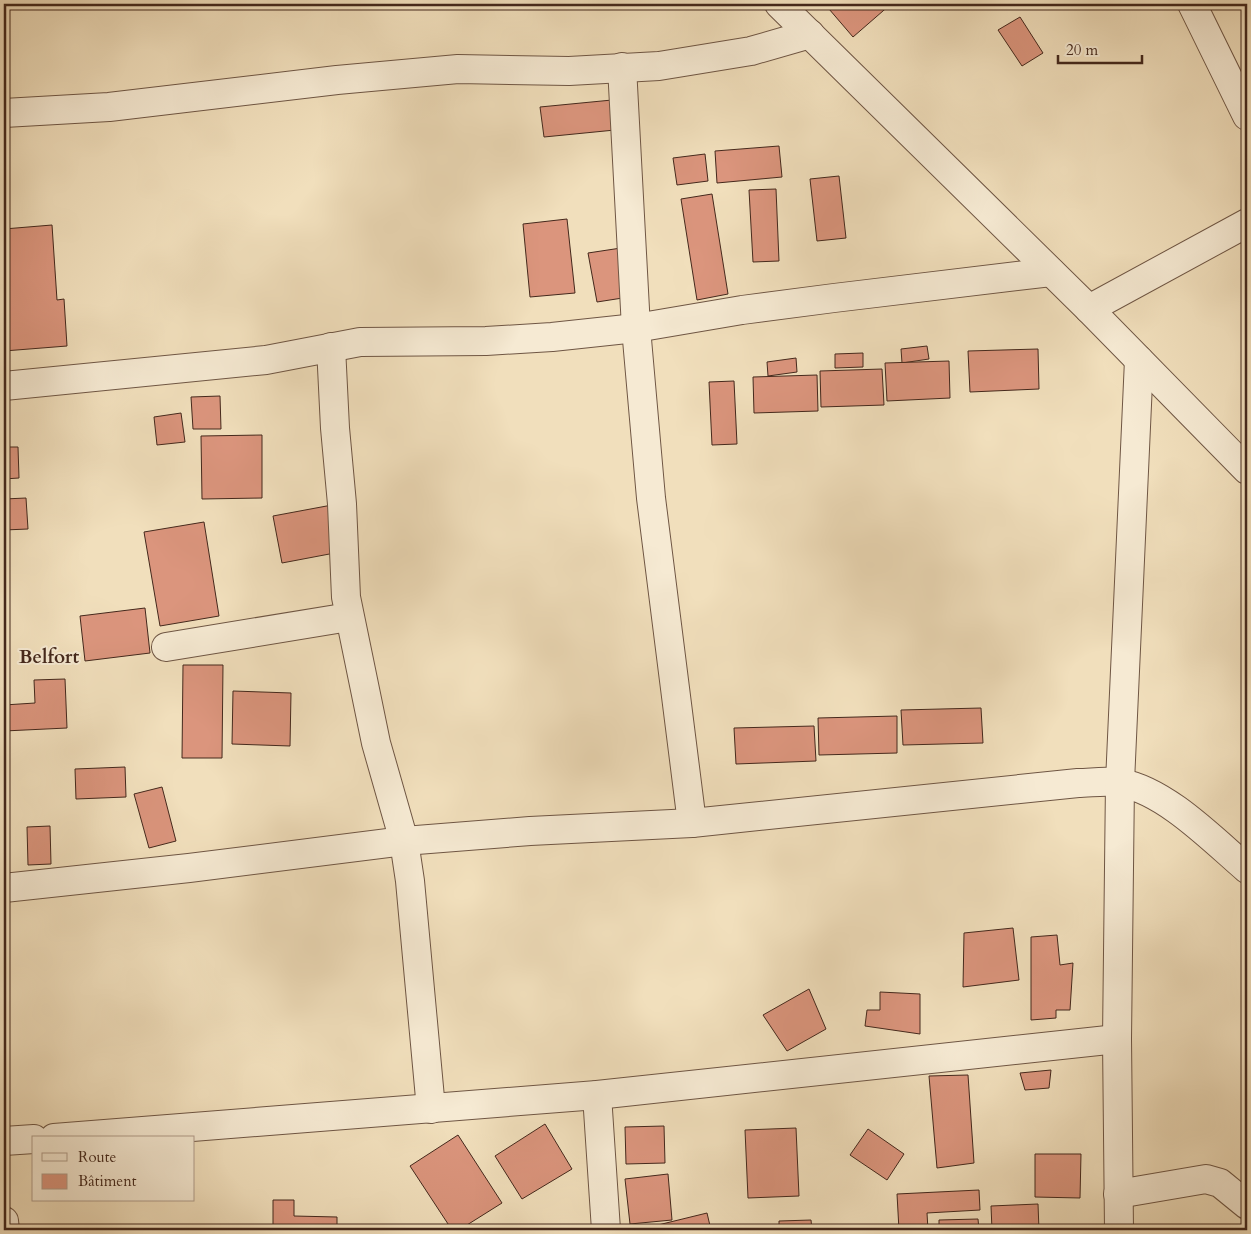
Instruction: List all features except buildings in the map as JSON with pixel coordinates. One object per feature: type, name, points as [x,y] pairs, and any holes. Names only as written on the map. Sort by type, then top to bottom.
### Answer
[{"type":"street","points":[[1192,4],[1247,116]]},
{"type":"street","points":[[787,6],[810,34],[1089,309],[1247,470]]},
{"type":"street","points":[[4,114],[110,107],[337,80],[458,69],[569,70],[659,66],[688,63],[751,51],[810,34]]},
{"type":"street","points":[[622,67],[636,328],[651,498],[692,823]]},
{"type":"street","points":[[1089,309],[1247,223]]},
{"type":"street","points":[[4,386],[266,360],[331,346],[360,342],[396,340],[505,340],[636,328],[742,310],[1051,272]]},
{"type":"street","points":[[331,346],[335,428],[342,504],[346,597],[377,750],[404,841],[410,881],[431,1109]]},
{"type":"street","points":[[1119,1230],[1117,1040],[1120,782],[1139,360]]},
{"type":"street","points":[[166,647],[349,618]]},
{"type":"street","points":[[4,888],[189,868],[404,841],[530,831],[692,823],[1078,783],[1120,782],[1140,788],[1185,816],[1247,869]]},
{"type":"street","points":[[80,1136],[597,1095],[1117,1040]]},
{"type":"street","points":[[597,1095],[606,1230]]},
{"type":"street","points":[[4,1141],[32,1139]]},
{"type":"street","points":[[1118,1194],[1206,1179],[1220,1183],[1247,1205]]},
{"type":"street","points":[[4,1221],[5,1230]]},
{"type":"district","name":"Belfort","points":[[49,656]]}]
